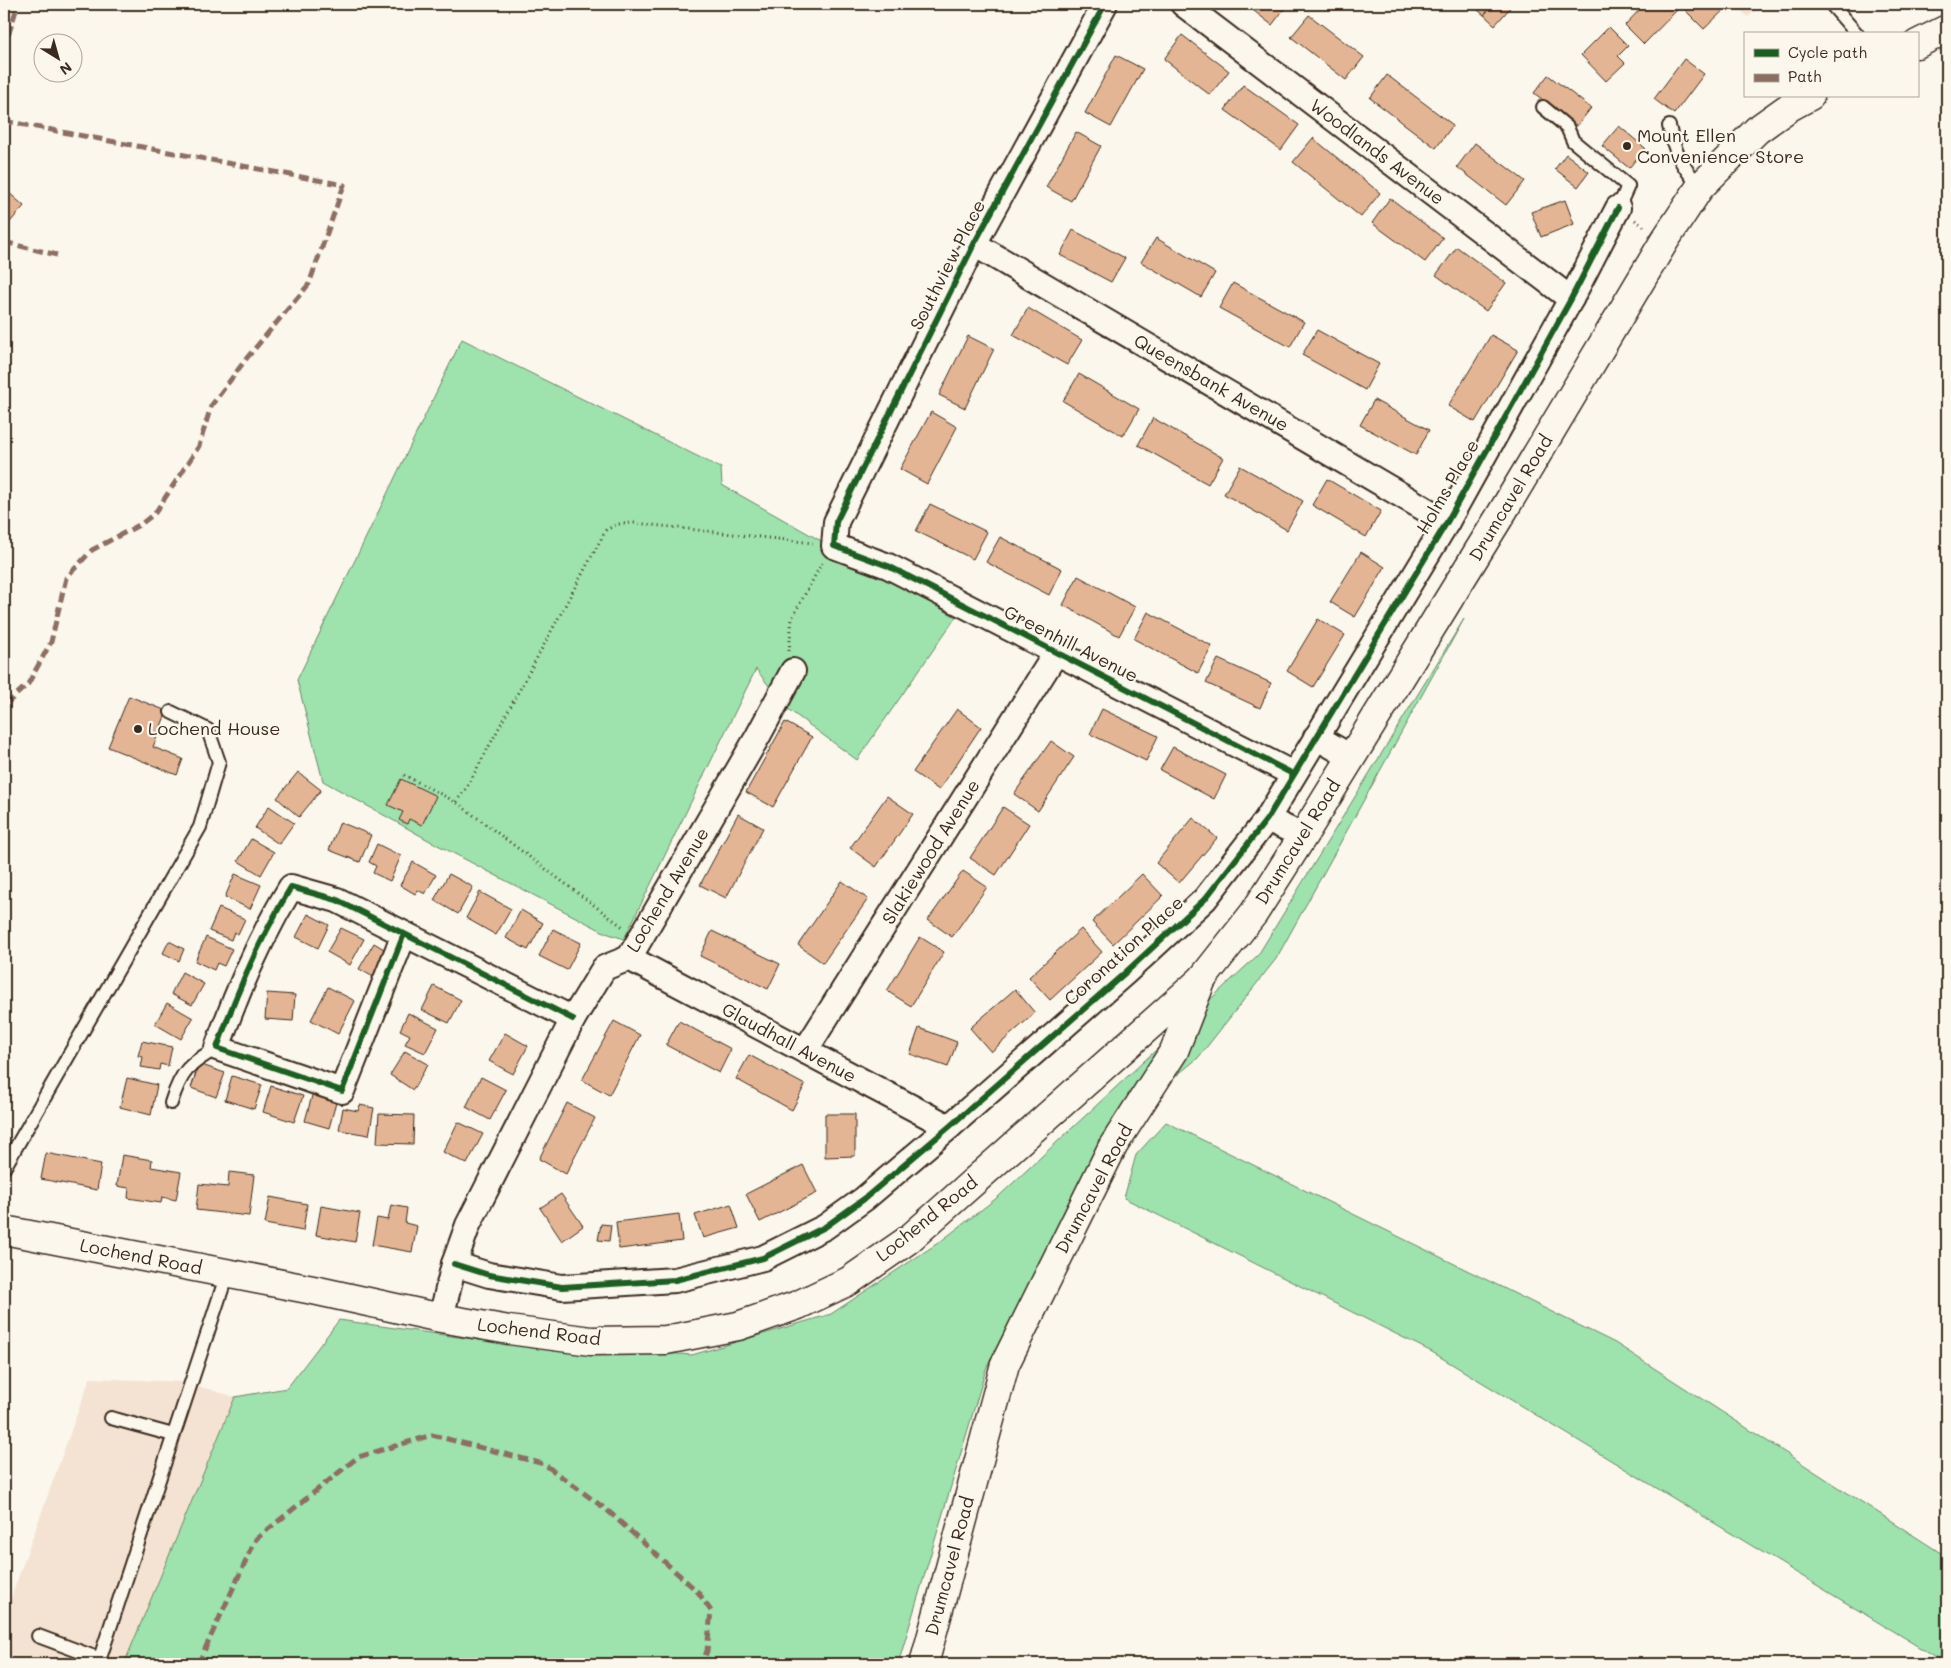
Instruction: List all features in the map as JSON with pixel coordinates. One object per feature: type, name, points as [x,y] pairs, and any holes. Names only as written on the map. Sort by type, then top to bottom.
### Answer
[{"type":"main road","points":[[1918,44],[1947,29]]},
{"type":"main road","name":"Drumcavel Road","points":[[924,1664],[1005,1364],[1113,1146],[1174,1051],[1202,980],[1254,913],[1303,836],[1528,470],[1665,240],[1700,187],[1757,130],[1788,108],[1806,98]]},
{"type":"main road","name":"Lochend Road","points":[[4,1230],[441,1318],[509,1330],[591,1341],[666,1340],[738,1326],[798,1305],[849,1281],[908,1240],[1202,980]]},
{"type":"street","name":"Southview Place","points":[[834,546],[836,522],[844,504],[974,244],[1105,4]]},
{"type":"street","name":"Woodlands Avenue","points":[[1183,4],[1571,299]]},
{"type":"street","name":"Holms Place","points":[[1293,774],[1447,522],[1571,299],[1618,208]]},
{"type":"street","name":"Queensbank Avenue","points":[[974,244],[1447,522]]},
{"type":"street","name":"Greenhill Avenue","points":[[834,546],[874,560],[1293,774]]},
{"type":"street","name":"Slakiewood Avenue","points":[[805,1051],[1056,653]]},
{"type":"street","name":"Lochend Avenue","points":[[441,1318],[454,1264],[468,1224],[573,1019],[604,968],[634,950],[758,736],[793,671]]},
{"type":"street","points":[[1316,737],[1350,757]]},
{"type":"street","name":"Coronation Place","points":[[454,1264],[490,1275],[562,1287],[675,1280],[763,1258],[825,1227],[864,1199],[950,1127],[1126,972],[1205,899],[1267,819],[1293,774]]},
{"type":"street","points":[[1267,819],[1303,836]]},
{"type":"street","points":[[404,934],[342,1091],[217,1048],[235,997],[261,940],[291,887],[337,900],[573,1019]]},
{"type":"street","name":"Glaudhall Avenue","points":[[634,950],[805,1051],[950,1127]]},
{"type":"lane","points":[[1831,4],[1855,32]]},
{"type":"lane","points":[[1543,107],[1567,127],[1573,141],[1628,186],[1618,208]]},
{"type":"lane","points":[[1669,126],[1673,146],[1684,169],[1700,187]]},
{"type":"lane","points":[[4,1168],[200,827],[219,762],[208,730],[171,712]]},
{"type":"lane","points":[[171,1103],[183,1073],[189,1066],[217,1048]]},
{"type":"lane","points":[[38,1636],[99,1662],[227,1274]]},
{"type":"lane","points":[[111,1418],[174,1434]]},
{"type":"path","points":[[1618,208],[1665,240]]},
{"type":"path","points":[[456,802],[467,787],[606,530],[618,524],[635,523],[834,546],[816,571],[792,618],[789,660],[793,671]]},
{"type":"path","points":[[404,775],[456,802],[621,926],[634,950]]},
{"type":"shaded area","points":[[1734,4],[1762,4],[1748,17]]},
{"type":"shaded area","points":[[90,1378],[184,1382],[235,1397],[124,1664],[4,1664],[4,1617]]},
{"type":"green space","points":[[462,339],[721,468],[722,485],[956,617],[857,760],[785,707],[756,669],[624,939],[606,933],[430,841],[323,781],[297,680]]},
{"type":"green space","points":[[1464,619],[1276,959],[1198,1058],[1098,1140],[1099,1144],[986,1369],[898,1664],[124,1664],[235,1397],[287,1388],[339,1320],[479,1340],[692,1355],[831,1314],[941,1241],[998,1197],[1258,955]]},
{"type":"green space","points":[[1166,1122],[1615,1343],[1947,1557],[1947,1664],[1432,1352],[1124,1198],[1136,1155]]},
{"type":"building","points":[[1245,4],[1288,4],[1272,25]]},
{"type":"building","points":[[1475,4],[1494,4],[1484,15],[1473,6]]},
{"type":"building","points":[[1494,4],[1505,4],[1510,8],[1495,25],[1484,15]]},
{"type":"building","points":[[1645,4],[1670,4],[1677,10],[1644,44],[1625,25]]},
{"type":"building","points":[[1692,4],[1730,4],[1704,29],[1685,10]]},
{"type":"building","points":[[1309,15],[1364,57],[1346,80],[1291,37]]},
{"type":"building","points":[[1609,27],[1628,46],[1618,56],[1625,63],[1606,81],[1581,55]]},
{"type":"building","points":[[1182,35],[1229,71],[1210,95],[1164,59]]},
{"type":"building","points":[[1116,55],[1143,69],[1111,127],[1085,113]]},
{"type":"building","points":[[1684,59],[1704,74],[1674,114],[1654,99]]},
{"type":"building","points":[[1387,75],[1453,125],[1436,148],[1370,98]]},
{"type":"building","points":[[1548,75],[1591,108],[1577,126],[1534,93]]},
{"type":"building","points":[[1243,85],[1299,125],[1281,150],[1225,110]]},
{"type":"building","points":[[1619,126],[1645,148],[1629,168],[1602,146]]},
{"type":"building","points":[[1076,132],[1101,146],[1071,201],[1046,187]]},
{"type":"building","points":[[1313,138],[1380,193],[1361,217],[1293,162]]},
{"type":"building","points":[[1475,143],[1525,181],[1506,205],[1457,167]]},
{"type":"building","points":[[1566,154],[1589,172],[1578,187],[1555,169]]},
{"type":"building","points":[[7,191],[24,206],[4,229],[4,195]]},
{"type":"building","points":[[1390,198],[1443,238],[1425,262],[1372,223]]},
{"type":"building","points":[[1565,200],[1574,224],[1541,237],[1531,212]]},
{"type":"building","points":[[1073,230],[1125,258],[1111,282],[1060,255]]},
{"type":"building","points":[[1156,238],[1215,273],[1201,297],[1141,262]]},
{"type":"building","points":[[1457,247],[1506,283],[1486,311],[1436,275]]},
{"type":"building","points":[[1233,283],[1304,322],[1290,347],[1219,308]]},
{"type":"building","points":[[1028,308],[1082,340],[1067,365],[1013,335]]},
{"type":"building","points":[[1317,330],[1379,364],[1365,390],[1302,355]]},
{"type":"building","points":[[1491,335],[1518,350],[1475,422],[1448,406]]},
{"type":"building","points":[[968,336],[994,349],[965,408],[939,395]]},
{"type":"building","points":[[1079,374],[1139,409],[1123,436],[1063,401]]},
{"type":"building","points":[[1374,400],[1429,430],[1416,455],[1360,425]]},
{"type":"building","points":[[931,412],[957,427],[927,484],[900,469]]},
{"type":"building","points":[[1153,418],[1223,458],[1208,484],[1138,445]]},
{"type":"building","points":[[1240,466],[1303,501],[1287,530],[1224,494]]},
{"type":"building","points":[[1327,479],[1381,511],[1366,537],[1312,505]]},
{"type":"building","points":[[930,504],[987,532],[973,559],[916,531]]},
{"type":"building","points":[[1000,537],[1062,569],[1049,595],[986,562]]},
{"type":"building","points":[[1361,552],[1385,567],[1355,617],[1330,602]]},
{"type":"building","points":[[1078,576],[1135,607],[1119,636],[1063,605]]},
{"type":"building","points":[[1148,612],[1212,646],[1198,673],[1134,639]]},
{"type":"building","points":[[1318,619],[1345,635],[1313,687],[1287,671]]},
{"type":"building","points":[[1218,659],[1271,683],[1260,708],[1206,683]]},
{"type":"building","name":"Lochend House","points":[[129,696],[167,711],[153,747],[183,759],[177,775],[108,747]]},
{"type":"building","points":[[957,709],[981,727],[939,790],[913,772]]},
{"type":"building","points":[[1102,709],[1158,736],[1146,761],[1090,734]]},
{"type":"building","points":[[785,722],[812,737],[773,807],[746,792]]},
{"type":"building","points":[[1051,741],[1074,757],[1038,811],[1014,794]]},
{"type":"building","points":[[1173,747],[1226,775],[1214,799],[1160,770]]},
{"type":"building","points":[[298,772],[321,790],[299,817],[277,798]]},
{"type":"building","points":[[401,779],[436,796],[422,825],[409,819],[407,824],[399,820],[403,812],[388,805]]},
{"type":"building","points":[[887,796],[913,814],[876,867],[850,848]]},
{"type":"building","points":[[269,806],[294,823],[279,844],[255,828]]},
{"type":"building","points":[[1003,807],[1029,824],[996,875],[970,858]]},
{"type":"building","points":[[738,814],[763,828],[726,898],[700,885]]},
{"type":"building","points":[[1193,818],[1217,838],[1179,883],[1156,863]]},
{"type":"building","points":[[340,822],[371,835],[360,862],[329,850]]},
{"type":"building","points":[[251,839],[274,852],[261,875],[238,861]]},
{"type":"building","points":[[377,844],[401,856],[390,881],[373,873],[376,866],[369,862]]},
{"type":"building","points":[[413,862],[436,875],[425,894],[418,890],[415,894],[400,885]]},
{"type":"building","points":[[963,871],[987,887],[952,937],[928,920]]},
{"type":"building","points":[[235,874],[261,885],[250,909],[225,897]]},
{"type":"building","points":[[449,874],[473,887],[458,914],[434,900]]},
{"type":"building","points":[[1142,874],[1163,896],[1113,944],[1092,922]]},
{"type":"building","points":[[842,881],[868,899],[823,963],[798,945]]},
{"type":"building","points":[[480,892],[511,909],[496,935],[466,918]]},
{"type":"building","points":[[219,908],[245,919],[238,934],[234,932],[231,940],[209,931]]},
{"type":"building","points":[[521,910],[543,923],[528,950],[506,938]]},
{"type":"building","points":[[308,914],[329,925],[318,948],[296,937]]},
{"type":"building","points":[[341,928],[364,939],[350,965],[327,952]]},
{"type":"building","points":[[553,929],[581,943],[567,970],[539,956]]},
{"type":"building","points":[[1081,929],[1102,952],[1050,1000],[1029,977]]},
{"type":"building","points":[[712,931],[780,964],[768,989],[700,956]]},
{"type":"building","points":[[206,937],[232,949],[224,966],[217,963],[214,970],[195,961]]},
{"type":"building","points":[[920,937],[944,952],[911,1006],[887,991]]},
{"type":"building","points":[[169,941],[184,949],[179,961],[163,953]]},
{"type":"building","points":[[374,943],[394,955],[379,980],[359,969]]},
{"type":"building","points":[[182,972],[204,984],[192,1005],[171,994]]},
{"type":"building","points":[[434,986],[461,1000],[449,1023],[422,1010]]},
{"type":"building","points":[[328,987],[355,1001],[338,1034],[311,1020]]},
{"type":"building","points":[[1015,989],[1035,1013],[991,1052],[970,1028]]},
{"type":"building","points":[[267,993],[295,995],[293,1021],[265,1019]]},
{"type":"building","points":[[167,1003],[193,1018],[181,1039],[155,1024]]},
{"type":"building","points":[[408,1013],[438,1028],[425,1053],[405,1044],[410,1035],[400,1030]]},
{"type":"building","points":[[614,1021],[640,1035],[609,1095],[582,1080]]},
{"type":"building","points":[[679,1021],[731,1049],[719,1073],[666,1045]]},
{"type":"building","points":[[919,1028],[957,1042],[948,1067],[910,1054]]},
{"type":"building","points":[[505,1033],[528,1046],[513,1074],[489,1061]]},
{"type":"building","points":[[142,1041],[172,1047],[168,1066],[160,1064],[159,1070],[141,1067],[143,1057],[138,1056]]},
{"type":"building","points":[[405,1051],[428,1064],[413,1090],[390,1075]]},
{"type":"building","points":[[749,1055],[805,1085],[792,1110],[736,1079]]},
{"type":"building","points":[[199,1064],[225,1073],[216,1097],[191,1088]]},
{"type":"building","points":[[232,1076],[262,1085],[254,1109],[225,1100]]},
{"type":"building","points":[[481,1077],[506,1090],[490,1120],[466,1107]]},
{"type":"building","points":[[127,1078],[157,1085],[151,1115],[120,1107]]},
{"type":"building","points":[[271,1086],[303,1096],[294,1122],[263,1112]]},
{"type":"building","points":[[313,1092],[337,1099],[329,1128],[305,1121]]},
{"type":"building","points":[[567,1103],[595,1118],[566,1174],[539,1159]]},
{"type":"building","points":[[360,1105],[374,1108],[369,1135],[339,1130],[343,1108],[358,1111]]},
{"type":"building","points":[[379,1114],[414,1115],[413,1144],[377,1143]]},
{"type":"building","points":[[825,1114],[855,1114],[855,1156],[825,1157]]},
{"type":"building","points":[[458,1122],[483,1134],[467,1164],[443,1152]]},
{"type":"building","points":[[46,1153],[101,1164],[97,1190],[41,1179]]},
{"type":"building","points":[[122,1155],[152,1160],[151,1167],[181,1172],[176,1200],[162,1197],[161,1203],[128,1198],[129,1188],[117,1186]]},
{"type":"building","points":[[803,1165],[817,1193],[760,1222],[746,1194]]},
{"type":"building","points":[[229,1172],[254,1175],[249,1216],[196,1210],[199,1184],[228,1187]]},
{"type":"building","points":[[561,1194],[583,1226],[562,1241],[540,1208]]},
{"type":"building","points":[[270,1197],[307,1204],[303,1231],[265,1224]]},
{"type":"building","points":[[731,1204],[739,1228],[703,1238],[695,1215]]},
{"type":"building","points":[[391,1205],[407,1208],[405,1223],[417,1226],[412,1252],[372,1245],[377,1218],[388,1220]]},
{"type":"building","points":[[321,1206],[360,1213],[355,1242],[316,1235]]},
{"type":"building","points":[[679,1214],[682,1241],[619,1249],[616,1222]]},
{"type":"building","points":[[601,1224],[611,1225],[609,1241],[598,1240]]},
{"type":"marked path","points":[[4,49],[18,4]]},
{"type":"marked path","points":[[4,121],[344,185],[309,284],[246,359],[211,406],[199,446],[155,513],[141,524],[92,550],[66,578],[51,642],[28,684],[4,706]]},
{"type":"marked path","points":[[4,242],[57,255]]},
{"type":"marked path","points":[[198,1664],[256,1539],[358,1457],[432,1435],[544,1464],[607,1510],[698,1592],[711,1611],[707,1651],[702,1664]]},
{"type":"cycle path","points":[[1105,4],[974,244],[836,522],[834,546],[888,566],[1293,774]]},
{"type":"cycle path","points":[[454,1264],[489,1275],[562,1287],[675,1280],[763,1258],[825,1227],[864,1199],[1126,972],[1205,899],[1267,819],[1447,522],[1571,299],[1618,208]]},
{"type":"cycle path","points":[[404,934],[342,1091],[217,1048],[250,965],[291,887],[337,900],[573,1019]]},
{"type":"place","name":"Mount Ellen Convenience Store","points":[[1627,146]]},
{"type":"place","name":"Lochend House","points":[[138,729]]}]
